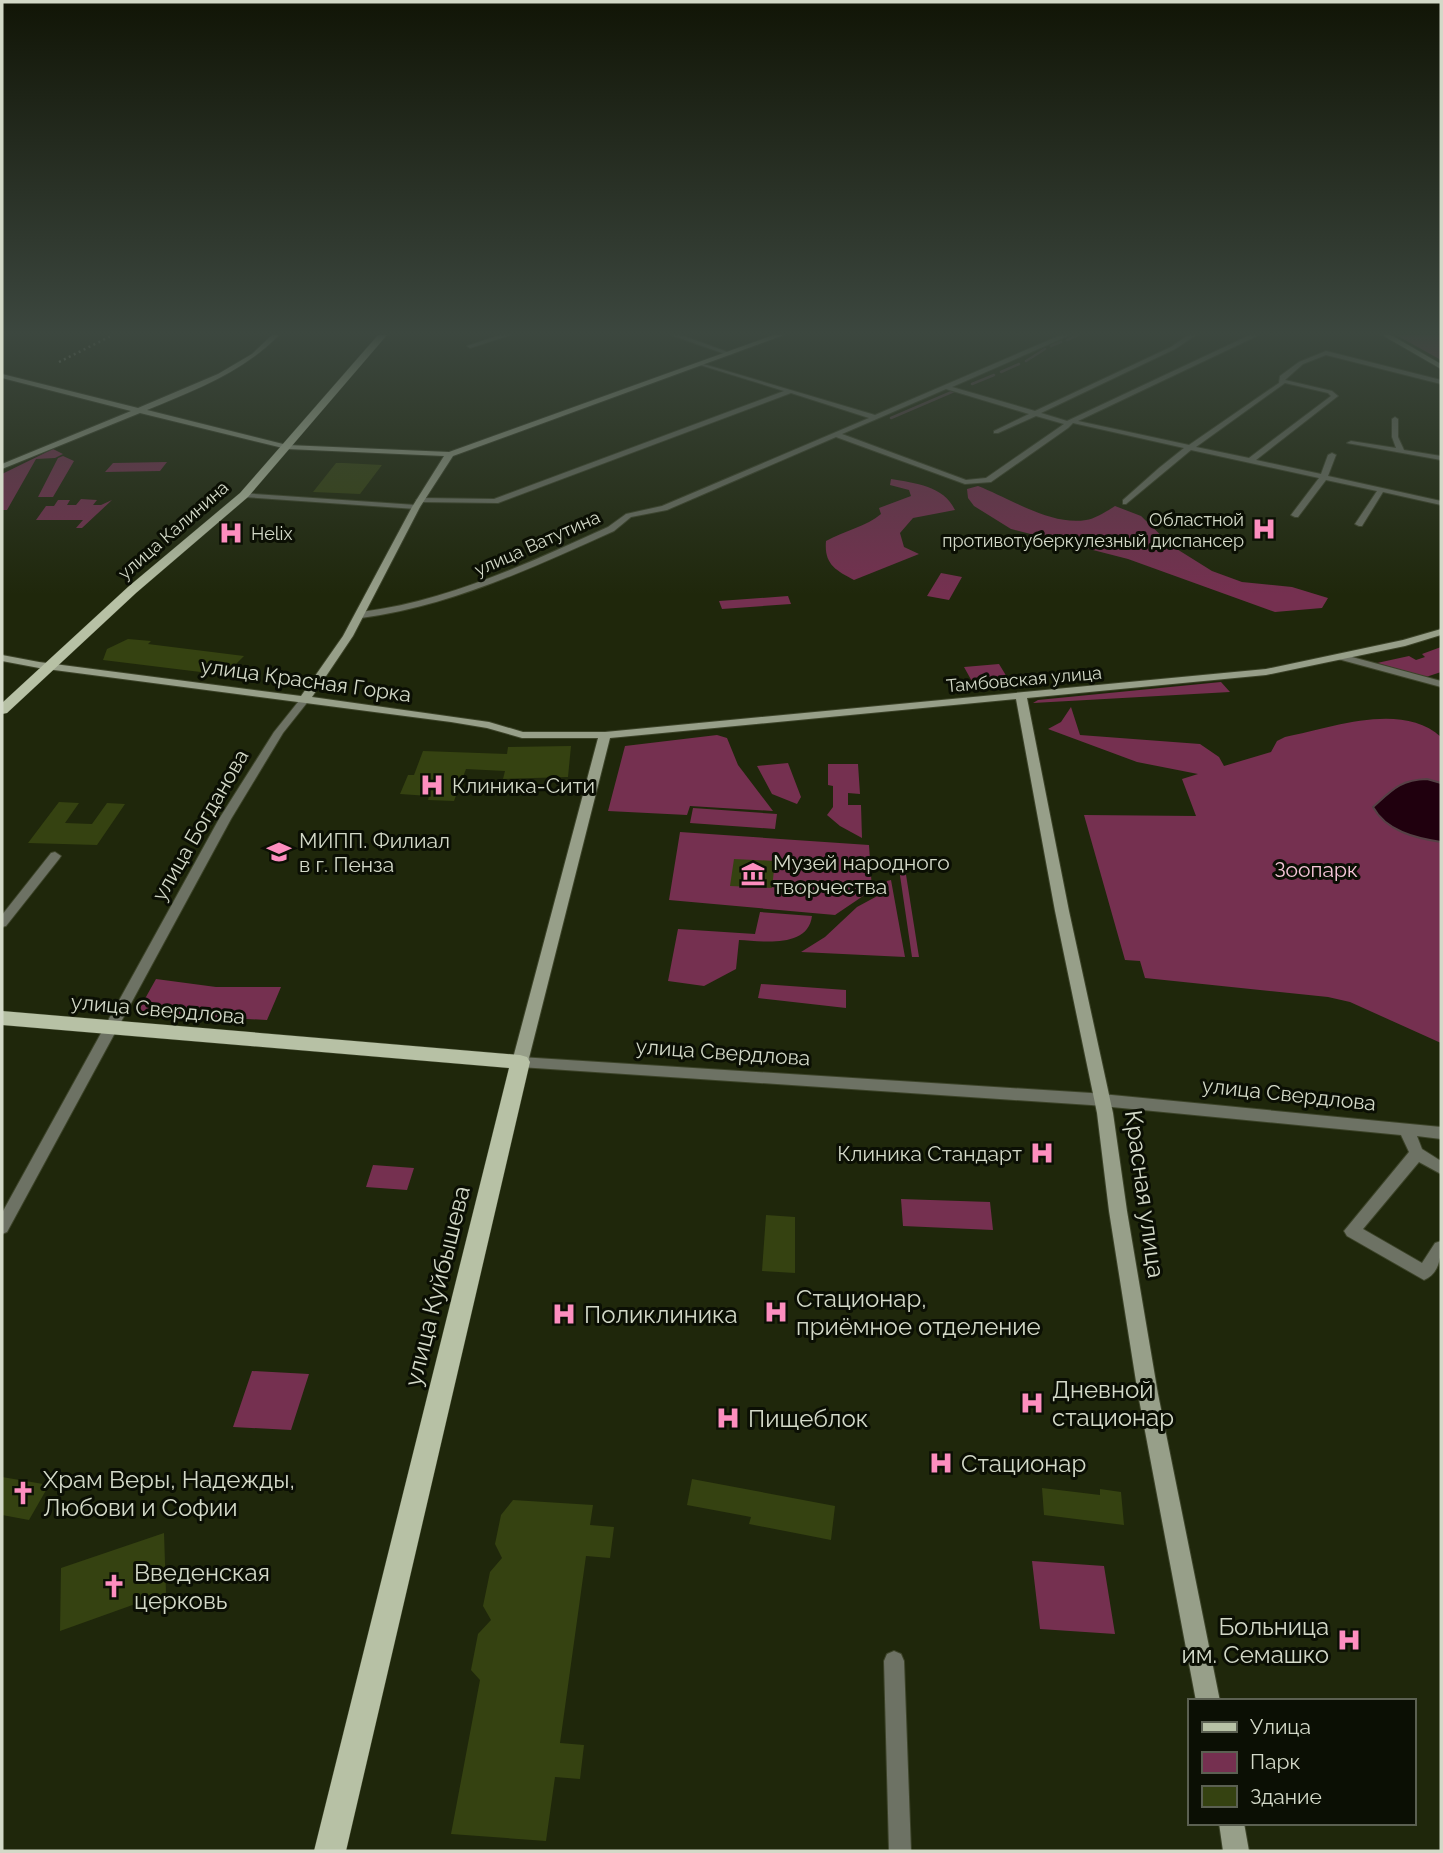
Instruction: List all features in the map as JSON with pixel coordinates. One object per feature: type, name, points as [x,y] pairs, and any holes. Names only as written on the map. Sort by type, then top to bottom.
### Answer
[{"type":"main road","name":"улица Калинина","points":[[2,710],[151,574],[244,495],[310,421]]},
{"type":"main road","name":"улица Свердлова","points":[[2,1018],[520,1062]]},
{"type":"main road","name":"улица Куйбышева","points":[[330,1851],[520,1062]]},
{"type":"street","points":[[2,467],[113,421]]},
{"type":"street","points":[[182,421],[288,447],[450,454],[541,421]]},
{"type":"street","points":[[244,495],[418,504],[495,501],[709,421]]},
{"type":"street","name":"улица Ватутина","points":[[360,615],[380,614],[480,587],[611,529],[618,520],[634,513],[664,508],[864,421]]},
{"type":"street","points":[[996,432],[1018,421]]},
{"type":"street","points":[[1065,421],[1441,503]]},
{"type":"street","points":[[836,434],[965,482],[988,480],[1075,421]]},
{"type":"street","points":[[1126,502],[1144,483],[1227,421]]},
{"type":"street","points":[[1250,461],[1302,421]]},
{"type":"street","points":[[1395,421],[1395,436],[1401,451]]},
{"type":"street","points":[[1351,443],[1441,458]]},
{"type":"street","name":"улица Богданова","points":[[2,1227],[225,819],[279,732],[305,699],[360,615],[418,504],[450,454]]},
{"type":"street","points":[[1295,515],[1325,477],[1332,455]]},
{"type":"street","points":[[1359,524],[1381,490]]},
{"type":"street","name":"Тамбовская улица","points":[[605,736],[1266,672],[1441,632]]},
{"type":"street","points":[[1341,657],[1441,684]]},
{"type":"street","name":"улица Красная Горка","points":[[2,658],[49,667],[490,725],[522,735],[605,736]]},
{"type":"street","name":"Красная улица","points":[[1021,697],[1062,911],[1103,1101],[1148,1394],[1208,1699]]},
{"type":"street","name":"улица Куйбышева","points":[[520,1062],[605,736]]},
{"type":"street","points":[[2,923],[55,856]]},
{"type":"street","name":"улица Свердлова","points":[[520,1062],[1103,1101],[1441,1132]]},
{"type":"street","points":[[1406,1129],[1417,1153],[1441,1168]]},
{"type":"street","points":[[1417,1153],[1352,1231],[1424,1273],[1441,1248]]},
{"type":"street","points":[[894,1661],[900,1851]]},
{"type":"street","points":[[1231,1825],[1236,1851]]},
{"type":"green space","points":[[53,449],[63,454],[55,458],[36,459],[7,510],[2,510],[2,474]]},
{"type":"green space","points":[[63,456],[74,461],[53,497],[38,497],[58,458]]},
{"type":"green space","points":[[167,462],[160,471],[105,472],[113,463]]},
{"type":"green space","points":[[891,479],[928,487],[944,496],[955,510],[913,518],[900,533],[904,547],[919,554],[854,580],[841,573],[829,561],[826,541],[875,518],[881,514],[879,508],[911,496],[909,490],[890,485]]},
{"type":"green space","points":[[978,486],[1030,510],[1059,519],[1090,519],[1115,506],[1141,516],[1172,546],[1212,571],[1242,582],[1292,587],[1328,598],[1322,608],[1275,612],[1128,559],[1011,529],[974,506],[968,498],[967,489]]},
{"type":"green space","points":[[81,499],[97,500],[93,505],[112,500],[82,528],[76,528],[83,520],[36,520],[46,506],[54,506],[58,500],[70,500],[67,505],[76,505]]},
{"type":"green space","points":[[941,573],[962,577],[949,600],[927,596]]},
{"type":"green space","points":[[788,596],[791,604],[722,609],[719,601]]},
{"type":"green space","points":[[1441,647],[1441,672],[1426,677],[1377,663],[1409,656],[1416,660],[1425,657],[1422,654]]},
{"type":"green space","points":[[999,664],[1010,682],[974,685],[964,667]]},
{"type":"green space","points":[[1221,682],[1230,692],[1033,703],[1038,700]]},
{"type":"green space","name":"Зоопарк","points":[[1071,707],[1080,735],[1200,744],[1219,757],[1224,766],[1271,752],[1277,741],[1285,737],[1366,720],[1406,721],[1425,726],[1441,737],[1441,1043],[1350,1002],[1328,997],[1145,978],[1140,961],[1125,960],[1084,815],[1196,816],[1182,779],[1198,774],[1137,762],[1048,729],[1061,722]]},
{"type":"green space","points":[[717,735],[727,738],[738,765],[773,811],[690,806],[687,815],[608,811],[625,746]]},
{"type":"green space","points":[[788,763],[801,797],[797,804],[772,794],[757,766]]},
{"type":"green space","points":[[828,764],[858,764],[860,794],[848,793],[848,805],[861,805],[862,838],[827,815],[833,807],[833,786],[828,785]]},
{"type":"green space","points":[[693,808],[777,814],[775,829],[690,823]]},
{"type":"green space","points":[[680,832],[869,845],[872,890],[835,915],[669,900]]},
{"type":"green space","points":[[898,862],[904,862],[919,957],[912,957]]},
{"type":"green space","points":[[891,880],[905,957],[801,952],[825,937],[857,907],[881,894],[887,881]]},
{"type":"green space","points":[[760,912],[812,916],[809,927],[793,938],[771,942],[739,940],[736,969],[704,986],[668,981],[678,929],[755,934]]},
{"type":"green space","points":[[156,979],[216,987],[281,987],[267,1020],[137,1013]]},
{"type":"green space","points":[[761,984],[846,990],[846,1008],[758,998]]},
{"type":"green space","points":[[373,1165],[414,1168],[407,1190],[366,1187]]},
{"type":"green space","points":[[901,1199],[990,1202],[993,1230],[903,1226]]},
{"type":"green space","points":[[252,1371],[309,1374],[291,1430],[233,1427]]},
{"type":"green space","points":[[1032,1561],[1104,1566],[1115,1634],[1040,1629]]},
{"type":"shaded area","points":[[1427,779],[1441,783],[1441,842],[1393,828],[1373,807],[1397,787],[1410,781]]},
{"type":"building","points":[[336,463],[382,465],[360,494],[313,492]]},
{"type":"building","points":[[128,639],[244,656],[225,675],[103,660],[107,649]]},
{"type":"building","points":[[571,746],[568,777],[503,779],[505,771],[466,769],[454,801],[428,800],[429,796],[400,794],[408,775],[414,775],[423,751],[507,754],[508,747]]},
{"type":"building","points":[[59,802],[79,803],[65,823],[92,824],[107,803],[125,804],[97,845],[28,843]]},
{"type":"building","name":"Музей народного творчества","points":[[734,859],[775,861],[772,888],[730,886]]},
{"type":"building","points":[[766,1215],[795,1217],[795,1273],[762,1271]]},
{"type":"building","name":"Храм Веры, Надежды, Любови и Софии","points":[[2,1477],[49,1485],[29,1520],[2,1515]]},
{"type":"building","points":[[692,1479],[835,1506],[831,1540],[749,1524],[751,1517],[687,1505]]},
{"type":"building","points":[[1042,1488],[1100,1495],[1100,1489],[1121,1492],[1124,1525],[1044,1515]]},
{"type":"building","points":[[513,1500],[593,1505],[590,1525],[614,1527],[610,1558],[586,1556],[560,1743],[584,1745],[580,1779],[555,1777],[546,1841],[451,1834],[480,1680],[471,1670],[478,1634],[491,1620],[483,1606],[490,1572],[502,1558],[495,1544],[501,1515]]},
{"type":"building","name":"Введенская церковь","points":[[164,1533],[166,1593],[60,1631],[61,1568]]},
{"type":"place","name":"Областной противотуберкулезный диспансер","points":[[1264,529]]},
{"type":"place","name":"Helix","points":[[231,533]]},
{"type":"place","name":"Клиника-Сити","points":[[432,785]]},
{"type":"place","name":"МИПП. Филиал в г. Пенза","points":[[279,852]]},
{"type":"place","name":"Музей народного творчества","points":[[753,874]]},
{"type":"place","name":"Клиника Стандарт","points":[[1042,1153]]},
{"type":"place","name":"Стационар, приёмное отделение","points":[[776,1312]]},
{"type":"place","name":"Поликлиника","points":[[564,1314]]},
{"type":"place","name":"Дневной стационар","points":[[1032,1403]]},
{"type":"place","name":"Пищеблок","points":[[728,1418]]},
{"type":"place","name":"Стационар","points":[[941,1463]]},
{"type":"place","name":"Храм Веры, Надежды, Любови и Софии","points":[[23,1493]]},
{"type":"place","name":"Введенская церковь","points":[[114,1586]]},
{"type":"place","name":"Больница им. Семашко","points":[[1349,1640]]}]
